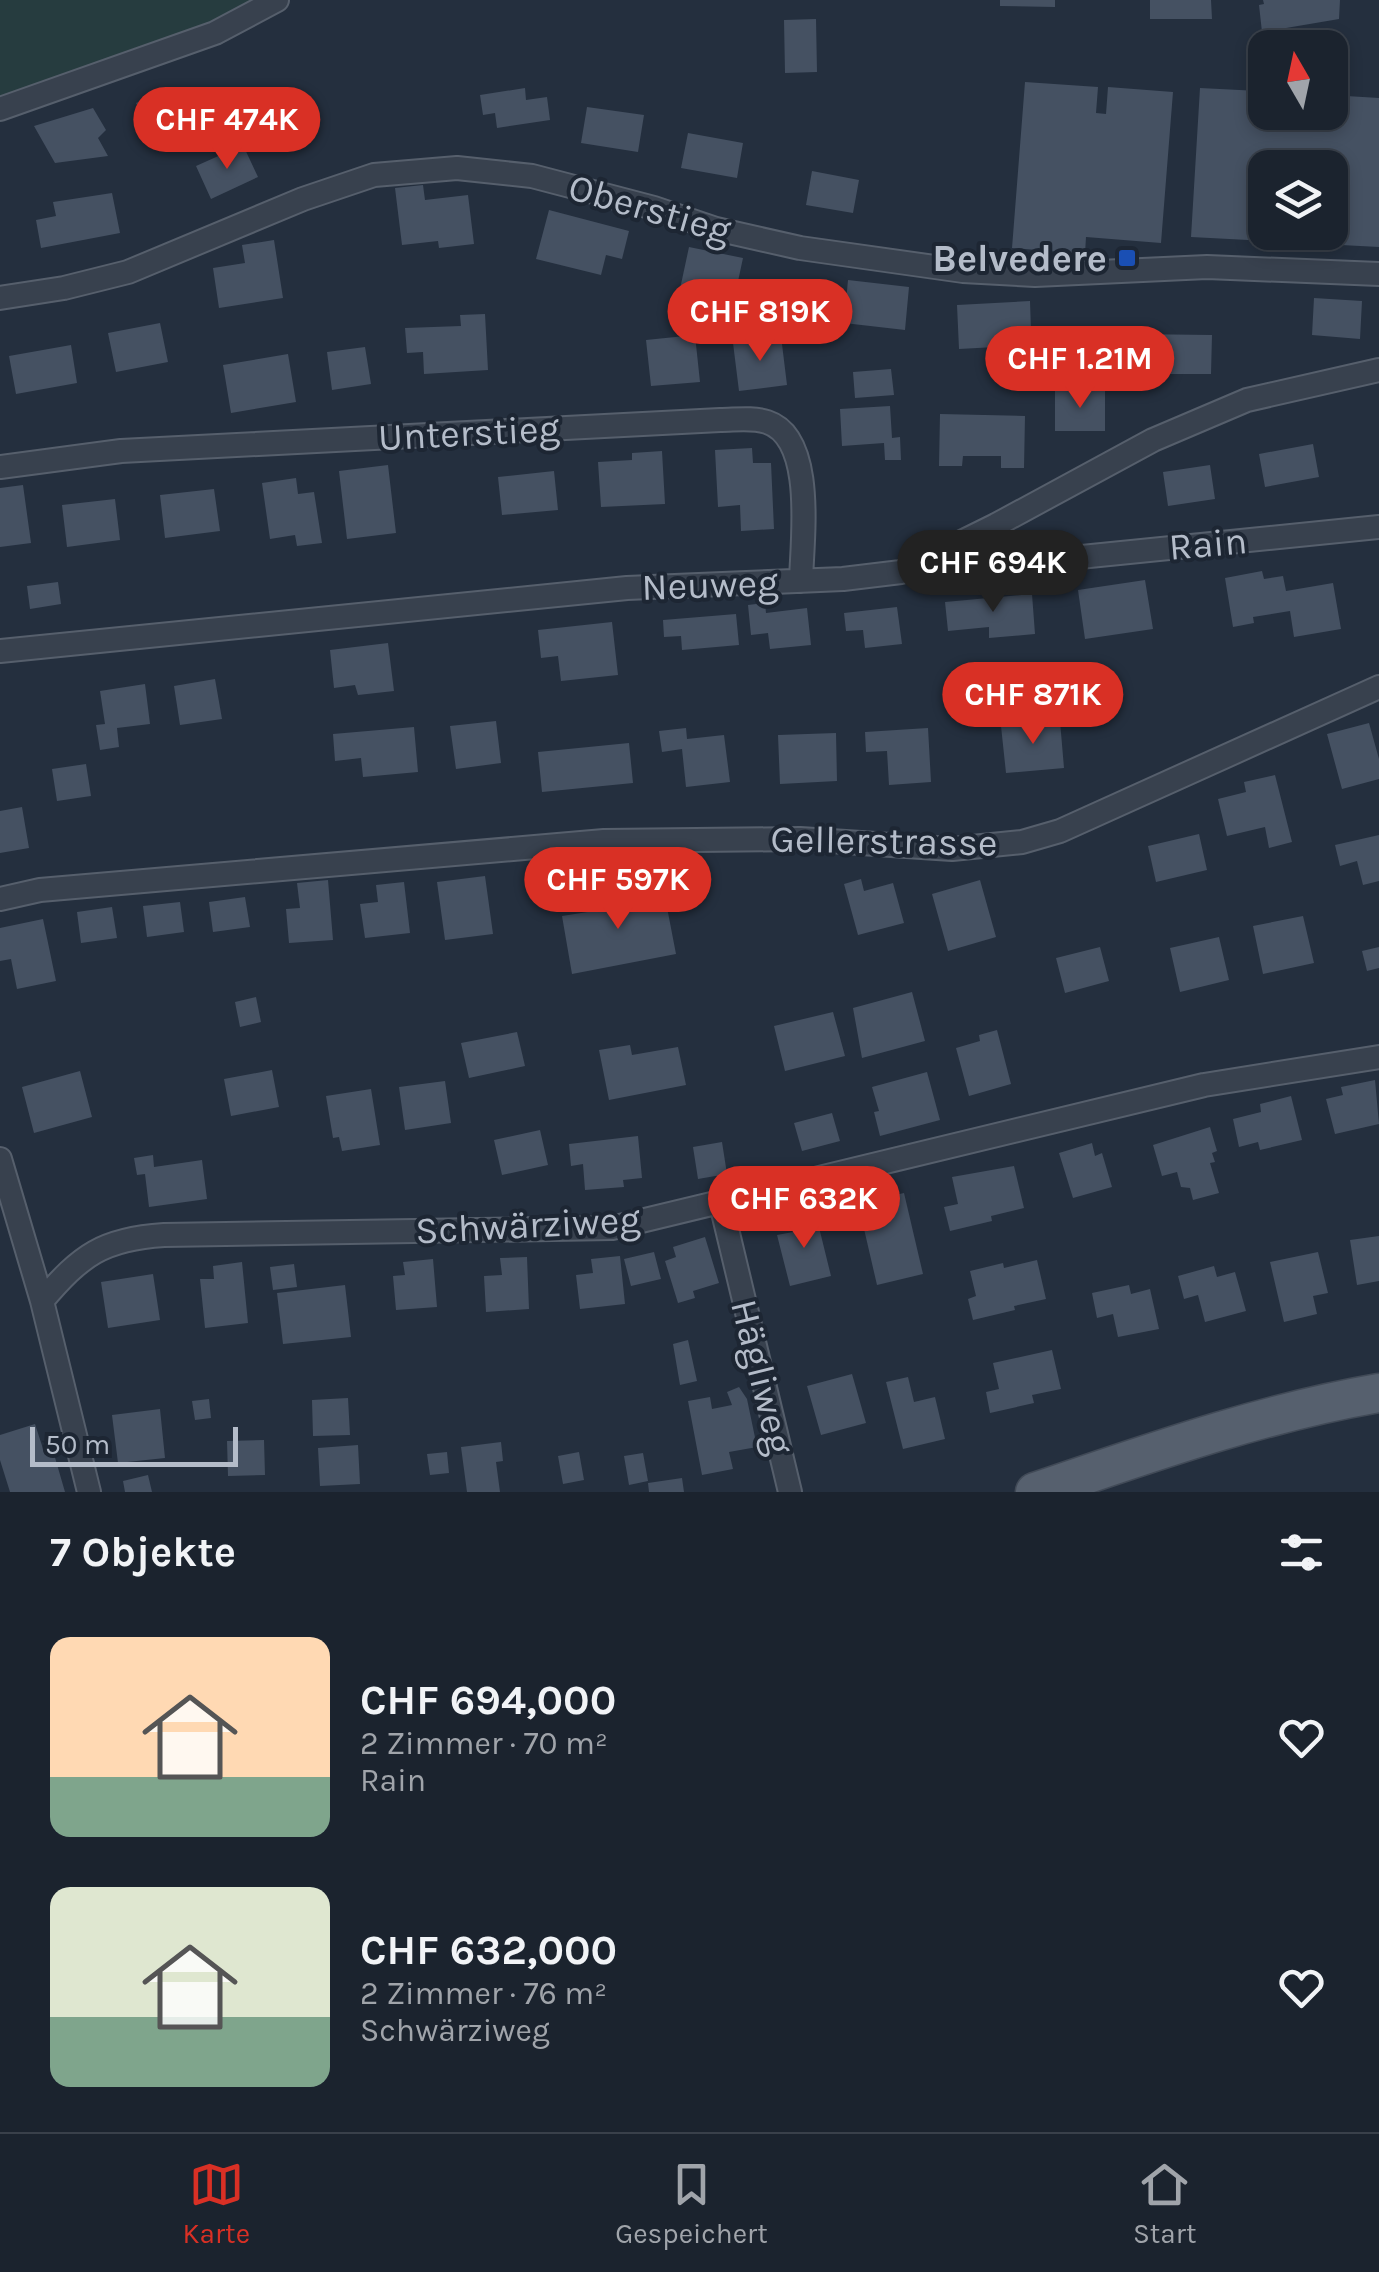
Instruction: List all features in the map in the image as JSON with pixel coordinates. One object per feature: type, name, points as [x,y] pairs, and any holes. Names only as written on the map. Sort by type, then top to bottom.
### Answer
[{"type":"main road","points":[[1036,1492],[1146,1454],[1343,1399],[1379,1393]]},
{"type":"street","points":[[0,109],[216,33],[277,0]]},
{"type":"street","name":"Oberstieg","points":[[0,298],[128,272],[304,198],[374,175],[457,168],[532,176],[654,208],[716,230],[800,248],[964,270],[1035,275],[1206,267],[1379,274]]},
{"type":"street","name":"Neuweg","points":[[0,651],[596,591],[901,572],[1153,440],[1247,400],[1379,370]]},
{"type":"street","name":"Unterstieg","points":[[0,467],[121,451],[720,420],[768,422],[784,432],[796,449],[802,502],[801,581]]},
{"type":"street","points":[[996,525],[998,545],[1009,563]]},
{"type":"street","name":"Rain","points":[[917,566],[952,570],[1379,527]]},
{"type":"street","name":"Gellerstrasse","points":[[0,899],[40,890],[604,841],[800,840],[952,849],[1022,842],[1060,831],[1379,688]]},
{"type":"street","name":"Schwärziweg","points":[[42,1301],[70,1268],[88,1254],[118,1240],[628,1225],[1204,1085],[1379,1057]]},
{"type":"street","points":[[0,1158],[42,1301],[89,1492]]},
{"type":"street","name":"Hägliweg","points":[[720,1204],[790,1492]]},
{"type":"green space","points":[[0,0],[277,0],[0,109]]},
{"type":"building","points":[[1000,0],[1055,0],[1055,7],[1000,6]]},
{"type":"building","points":[[1150,0],[1211,0],[1212,19],[1150,19]]},
{"type":"building","points":[[1263,0],[1340,0],[1339,19],[1262,30],[1259,5],[1264,4]]},
{"type":"building","points":[[816,19],[817,72],[785,73],[784,20]]},
{"type":"building","points":[[1025,82],[1098,87],[1096,113],[1106,114],[1108,87],[1173,92],[1161,243],[1086,237],[1085,254],[1012,248]]},
{"type":"building","points":[[171,87],[187,123],[152,138],[136,103]]},
{"type":"building","points":[[525,88],[526,100],[547,97],[550,120],[497,128],[495,113],[483,115],[480,95]]},
{"type":"building","points":[[1200,88],[1248,90],[1248,130],[1348,130],[1348,96],[1379,98],[1379,247],[1348,245],[1348,150],[1248,150],[1248,240],[1191,237]]},
{"type":"building","points":[[587,107],[644,115],[638,152],[581,143]]},
{"type":"building","points":[[93,108],[106,130],[98,138],[108,156],[55,163],[34,126]]},
{"type":"building","points":[[688,133],[743,143],[737,178],[681,168]]},
{"type":"building","points":[[243,145],[258,177],[211,199],[196,166]]},
{"type":"building","points":[[812,171],[859,180],[853,213],[806,205]]},
{"type":"building","points":[[423,185],[425,200],[468,195],[474,244],[439,248],[438,241],[402,245],[395,188]]},
{"type":"building","points":[[112,193],[120,233],[41,248],[36,220],[56,216],[53,202]]},
{"type":"building","points":[[549,210],[629,231],[622,259],[606,255],[601,275],[536,259]]},
{"type":"building","points":[[274,240],[283,298],[219,308],[213,268],[245,263],[242,245]]},
{"type":"building","points":[[689,247],[743,258],[734,300],[680,289]]},
{"type":"building","points":[[848,280],[909,287],[905,330],[844,323]]},
{"type":"building","points":[[1314,298],[1362,301],[1360,339],[1312,335]]},
{"type":"building","points":[[1030,301],[1031,331],[1013,332],[1014,346],[959,349],[957,305]]},
{"type":"building","points":[[485,314],[488,370],[424,374],[423,352],[407,353],[405,328],[461,326],[460,315]]},
{"type":"building","points":[[160,323],[168,362],[116,372],[108,333]]},
{"type":"building","points":[[1132,334],[1212,335],[1211,374],[1159,374],[1159,357],[1132,357]]},
{"type":"building","points":[[695,335],[700,382],[651,386],[646,340]]},
{"type":"building","points":[[781,336],[787,385],[739,391],[733,343]]},
{"type":"building","points":[[71,345],[77,383],[16,394],[9,356]]},
{"type":"building","points":[[365,347],[371,384],[332,390],[327,352]]},
{"type":"building","points":[[288,354],[296,402],[231,413],[223,365]]},
{"type":"building","points":[[891,369],[894,395],[855,398],[853,372]]},
{"type":"building","points":[[1105,390],[1105,431],[1055,431],[1055,391]]},
{"type":"building","points":[[890,406],[892,438],[900,437],[901,460],[885,460],[884,443],[842,446],[840,409]]},
{"type":"building","points":[[940,414],[1025,416],[1024,468],[1001,468],[1001,456],[963,456],[962,466],[939,466]]},
{"type":"building","points":[[1313,444],[1319,477],[1265,487],[1259,454]]},
{"type":"building","points":[[752,448],[753,463],[771,463],[774,529],[741,531],[740,505],[718,507],[715,450]]},
{"type":"building","points":[[662,451],[665,504],[601,507],[598,462],[632,460],[632,453]]},
{"type":"building","points":[[388,465],[396,533],[347,539],[339,471]]},
{"type":"building","points":[[1210,465],[1215,499],[1168,506],[1163,472]]},
{"type":"building","points":[[554,471],[558,510],[502,515],[498,477]]},
{"type":"building","points":[[296,478],[298,494],[314,492],[322,543],[297,546],[295,535],[270,539],[262,483]]},
{"type":"building","points":[[23,485],[31,543],[0,547],[0,488]]},
{"type":"building","points":[[214,489],[220,531],[165,538],[160,495]]},
{"type":"building","points":[[115,499],[120,540],[67,547],[62,505]]},
{"type":"building","points":[[1262,571],[1264,579],[1283,576],[1286,591],[1333,583],[1341,629],[1294,637],[1290,611],[1253,617],[1254,623],[1233,627],[1225,578]]},
{"type":"building","points":[[1145,580],[1153,629],[1085,639],[1078,590]]},
{"type":"building","points":[[58,582],[61,604],[30,609],[27,586]]},
{"type":"building","points":[[1032,594],[1035,634],[989,638],[989,627],[948,631],[945,602]]},
{"type":"building","points":[[765,603],[766,613],[807,608],[811,645],[770,649],[768,633],[751,635],[748,605]]},
{"type":"building","points":[[897,607],[902,644],[865,648],[863,630],[846,631],[844,613]]},
{"type":"building","points":[[736,614],[739,645],[682,650],[681,636],[664,637],[663,620]]},
{"type":"building","points":[[612,622],[618,675],[561,681],[558,656],[541,658],[538,630]]},
{"type":"building","points":[[388,643],[394,691],[358,695],[355,685],[334,688],[330,650]]},
{"type":"building","points":[[215,679],[222,719],[180,725],[174,686]]},
{"type":"building","points":[[145,684],[150,724],[117,728],[119,747],[100,750],[96,725],[105,724],[100,691]]},
{"type":"building","points":[[496,721],[501,763],[456,769],[450,726]]},
{"type":"building","points":[[1060,721],[1064,768],[1006,773],[1001,726]]},
{"type":"building","points":[[1369,723],[1379,759],[1379,779],[1342,789],[1327,734]]},
{"type":"building","points":[[414,727],[418,772],[363,777],[361,758],[335,761],[333,734]]},
{"type":"building","points":[[686,728],[687,739],[724,735],[730,782],[686,787],[682,749],[662,752],[659,731]]},
{"type":"building","points":[[928,728],[931,782],[889,785],[887,751],[866,752],[865,732]]},
{"type":"building","points":[[836,733],[837,781],[780,784],[778,735]]},
{"type":"building","points":[[629,743],[633,783],[542,792],[538,752]]},
{"type":"building","points":[[86,764],[91,796],[57,801],[52,769]]},
{"type":"building","points":[[1275,775],[1292,842],[1269,848],[1265,827],[1227,836],[1218,799],[1246,792],[1244,782]]},
{"type":"building","points":[[22,807],[29,848],[0,853],[0,811]]},
{"type":"building","points":[[1199,834],[1207,870],[1156,882],[1148,846]]},
{"type":"building","points":[[1379,835],[1379,881],[1363,885],[1357,861],[1340,866],[1335,845]]},
{"type":"building","points":[[485,876],[493,934],[445,940],[437,882]]},
{"type":"building","points":[[861,879],[864,891],[893,883],[904,923],[858,935],[844,884]]},
{"type":"building","points":[[328,880],[333,940],[289,943],[286,909],[300,908],[297,883]]},
{"type":"building","points":[[980,880],[996,937],[948,951],[932,894]]},
{"type":"building","points":[[404,882],[410,933],[365,938],[360,904],[378,902],[376,885]]},
{"type":"building","points":[[630,889],[632,904],[665,897],[676,954],[572,974],[562,916],[594,911],[591,896]]},
{"type":"building","points":[[245,897],[250,927],[213,932],[209,902]]},
{"type":"building","points":[[180,902],[184,932],[147,937],[143,906]]},
{"type":"building","points":[[112,907],[117,938],[81,943],[77,912]]},
{"type":"building","points":[[1303,916],[1314,963],[1263,974],[1253,926]]},
{"type":"building","points":[[43,919],[56,981],[17,989],[11,959],[0,961],[0,928]]},
{"type":"building","points":[[1219,937],[1229,980],[1180,992],[1170,948]]},
{"type":"building","points":[[1100,947],[1109,981],[1065,993],[1056,958]]},
{"type":"building","points":[[1379,947],[1379,968],[1367,971],[1362,951]]},
{"type":"building","points":[[912,992],[925,1041],[862,1058],[853,1008]]},
{"type":"building","points":[[256,997],[261,1022],[240,1027],[235,1002]]},
{"type":"building","points":[[833,1012],[845,1056],[785,1071],[774,1026]]},
{"type":"building","points":[[997,1030],[1011,1084],[969,1096],[956,1048],[980,1041],[979,1035]]},
{"type":"building","points":[[517,1032],[525,1066],[469,1078],[461,1043]]},
{"type":"building","points":[[630,1045],[632,1055],[678,1047],[686,1085],[609,1100],[599,1050]]},
{"type":"building","points":[[272,1070],[279,1107],[231,1116],[224,1079]]},
{"type":"building","points":[[80,1071],[92,1117],[34,1133],[22,1087]]},
{"type":"building","points":[[927,1072],[940,1120],[880,1136],[874,1112],[879,1111],[872,1087]]},
{"type":"building","points":[[1375,1080],[1379,1124],[1335,1134],[1326,1099],[1343,1095],[1341,1087]]},
{"type":"building","points":[[445,1081],[451,1123],[405,1130],[399,1087]]},
{"type":"building","points":[[371,1089],[380,1145],[342,1151],[339,1137],[333,1138],[326,1096]]},
{"type":"building","points":[[1291,1096],[1302,1140],[1260,1150],[1258,1142],[1239,1147],[1233,1119],[1261,1112],[1260,1104]]},
{"type":"building","points":[[832,1113],[840,1141],[802,1151],[794,1123]]},
{"type":"building","points":[[1210,1127],[1217,1151],[1212,1153],[1215,1162],[1210,1163],[1219,1193],[1193,1200],[1190,1188],[1181,1187],[1177,1172],[1162,1176],[1153,1145]]},
{"type":"building","points":[[540,1130],[548,1165],[502,1175],[494,1140]]},
{"type":"building","points":[[638,1136],[642,1178],[623,1180],[624,1187],[585,1190],[583,1164],[571,1166],[569,1144]]},
{"type":"building","points":[[722,1142],[727,1174],[698,1179],[693,1147]]},
{"type":"building","points":[[1092,1143],[1095,1156],[1102,1153],[1112,1187],[1073,1198],[1059,1153]]},
{"type":"building","points":[[153,1155],[154,1167],[202,1160],[207,1199],[149,1207],[145,1174],[137,1175],[134,1158]]},
{"type":"building","points":[[1014,1166],[1024,1208],[950,1231],[944,1207],[958,1204],[952,1177]]},
{"type":"building","points":[[904,1193],[923,1274],[877,1285],[858,1203]]},
{"type":"building","points":[[815,1211],[831,1276],[790,1286],[777,1235],[793,1232],[790,1218]]},
{"type":"building","points":[[1379,1236],[1379,1281],[1357,1285],[1350,1240]]},
{"type":"building","points":[[705,1237],[719,1283],[693,1291],[695,1298],[678,1303],[665,1261],[676,1257],[673,1247]]},
{"type":"building","points":[[654,1252],[661,1279],[631,1286],[624,1259]]},
{"type":"building","points":[[1318,1252],[1328,1293],[1313,1296],[1317,1314],[1284,1322],[1270,1262]]},
{"type":"building","points":[[620,1256],[625,1304],[580,1309],[576,1275],[593,1273],[591,1259]]},
{"type":"building","points":[[527,1257],[529,1309],[486,1312],[484,1276],[502,1275],[500,1258]]},
{"type":"building","points":[[433,1259],[437,1307],[396,1310],[393,1276],[405,1275],[403,1262]]},
{"type":"building","points":[[1037,1260],[1046,1299],[973,1320],[968,1299],[976,1296],[970,1271]]},
{"type":"building","points":[[242,1262],[248,1323],[205,1328],[200,1279],[214,1279],[213,1266]]},
{"type":"building","points":[[294,1264],[297,1287],[273,1290],[270,1267]]},
{"type":"building","points":[[1214,1266],[1217,1277],[1235,1272],[1246,1311],[1205,1322],[1198,1295],[1184,1299],[1178,1276]]},
{"type":"building","points":[[153,1274],[160,1320],[108,1328],[101,1282]]},
{"type":"building","points":[[345,1285],[351,1337],[283,1344],[277,1293]]},
{"type":"building","points":[[1129,1285],[1131,1294],[1150,1289],[1159,1329],[1118,1337],[1113,1314],[1097,1318],[1092,1293]]},
{"type":"building","points":[[688,1340],[697,1381],[680,1385],[673,1344]]},
{"type":"building","points":[[1052,1350],[1061,1389],[1032,1395],[1034,1403],[990,1413],[986,1392],[999,1389],[993,1363]]},
{"type":"building","points":[[852,1374],[866,1423],[821,1435],[807,1386]]},
{"type":"building","points":[[908,1377],[914,1402],[935,1397],[945,1439],[903,1449],[886,1382]]},
{"type":"building","points":[[739,1387],[747,1399],[757,1447],[729,1452],[733,1469],[702,1475],[688,1401],[710,1397],[712,1409],[732,1405],[727,1392]]},
{"type":"building","points":[[348,1398],[350,1435],[313,1436],[312,1400]]},
{"type":"building","points":[[209,1399],[211,1418],[195,1420],[192,1401]]},
{"type":"building","points":[[160,1409],[165,1458],[118,1463],[112,1415]]},
{"type":"building","points":[[35,1424],[45,1455],[54,1454],[65,1492],[10,1492],[0,1460],[0,1435]]},
{"type":"building","points":[[264,1440],[265,1475],[228,1476],[227,1441]]},
{"type":"building","points":[[501,1442],[503,1461],[496,1462],[500,1492],[467,1492],[461,1447]]},
{"type":"building","points":[[358,1445],[360,1484],[320,1486],[318,1448]]},
{"type":"building","points":[[447,1452],[449,1473],[430,1475],[427,1454]]},
{"type":"building","points":[[579,1452],[584,1480],[563,1484],[558,1456]]},
{"type":"building","points":[[643,1453],[648,1481],[629,1485],[624,1456]]},
{"type":"building","points":[[148,1475],[152,1492],[125,1492],[123,1481]]},
{"type":"building","points":[[682,1478],[684,1492],[649,1492],[648,1483]]},
{"type":"place","name":"Belvedere","points":[[1127,258]]}]
